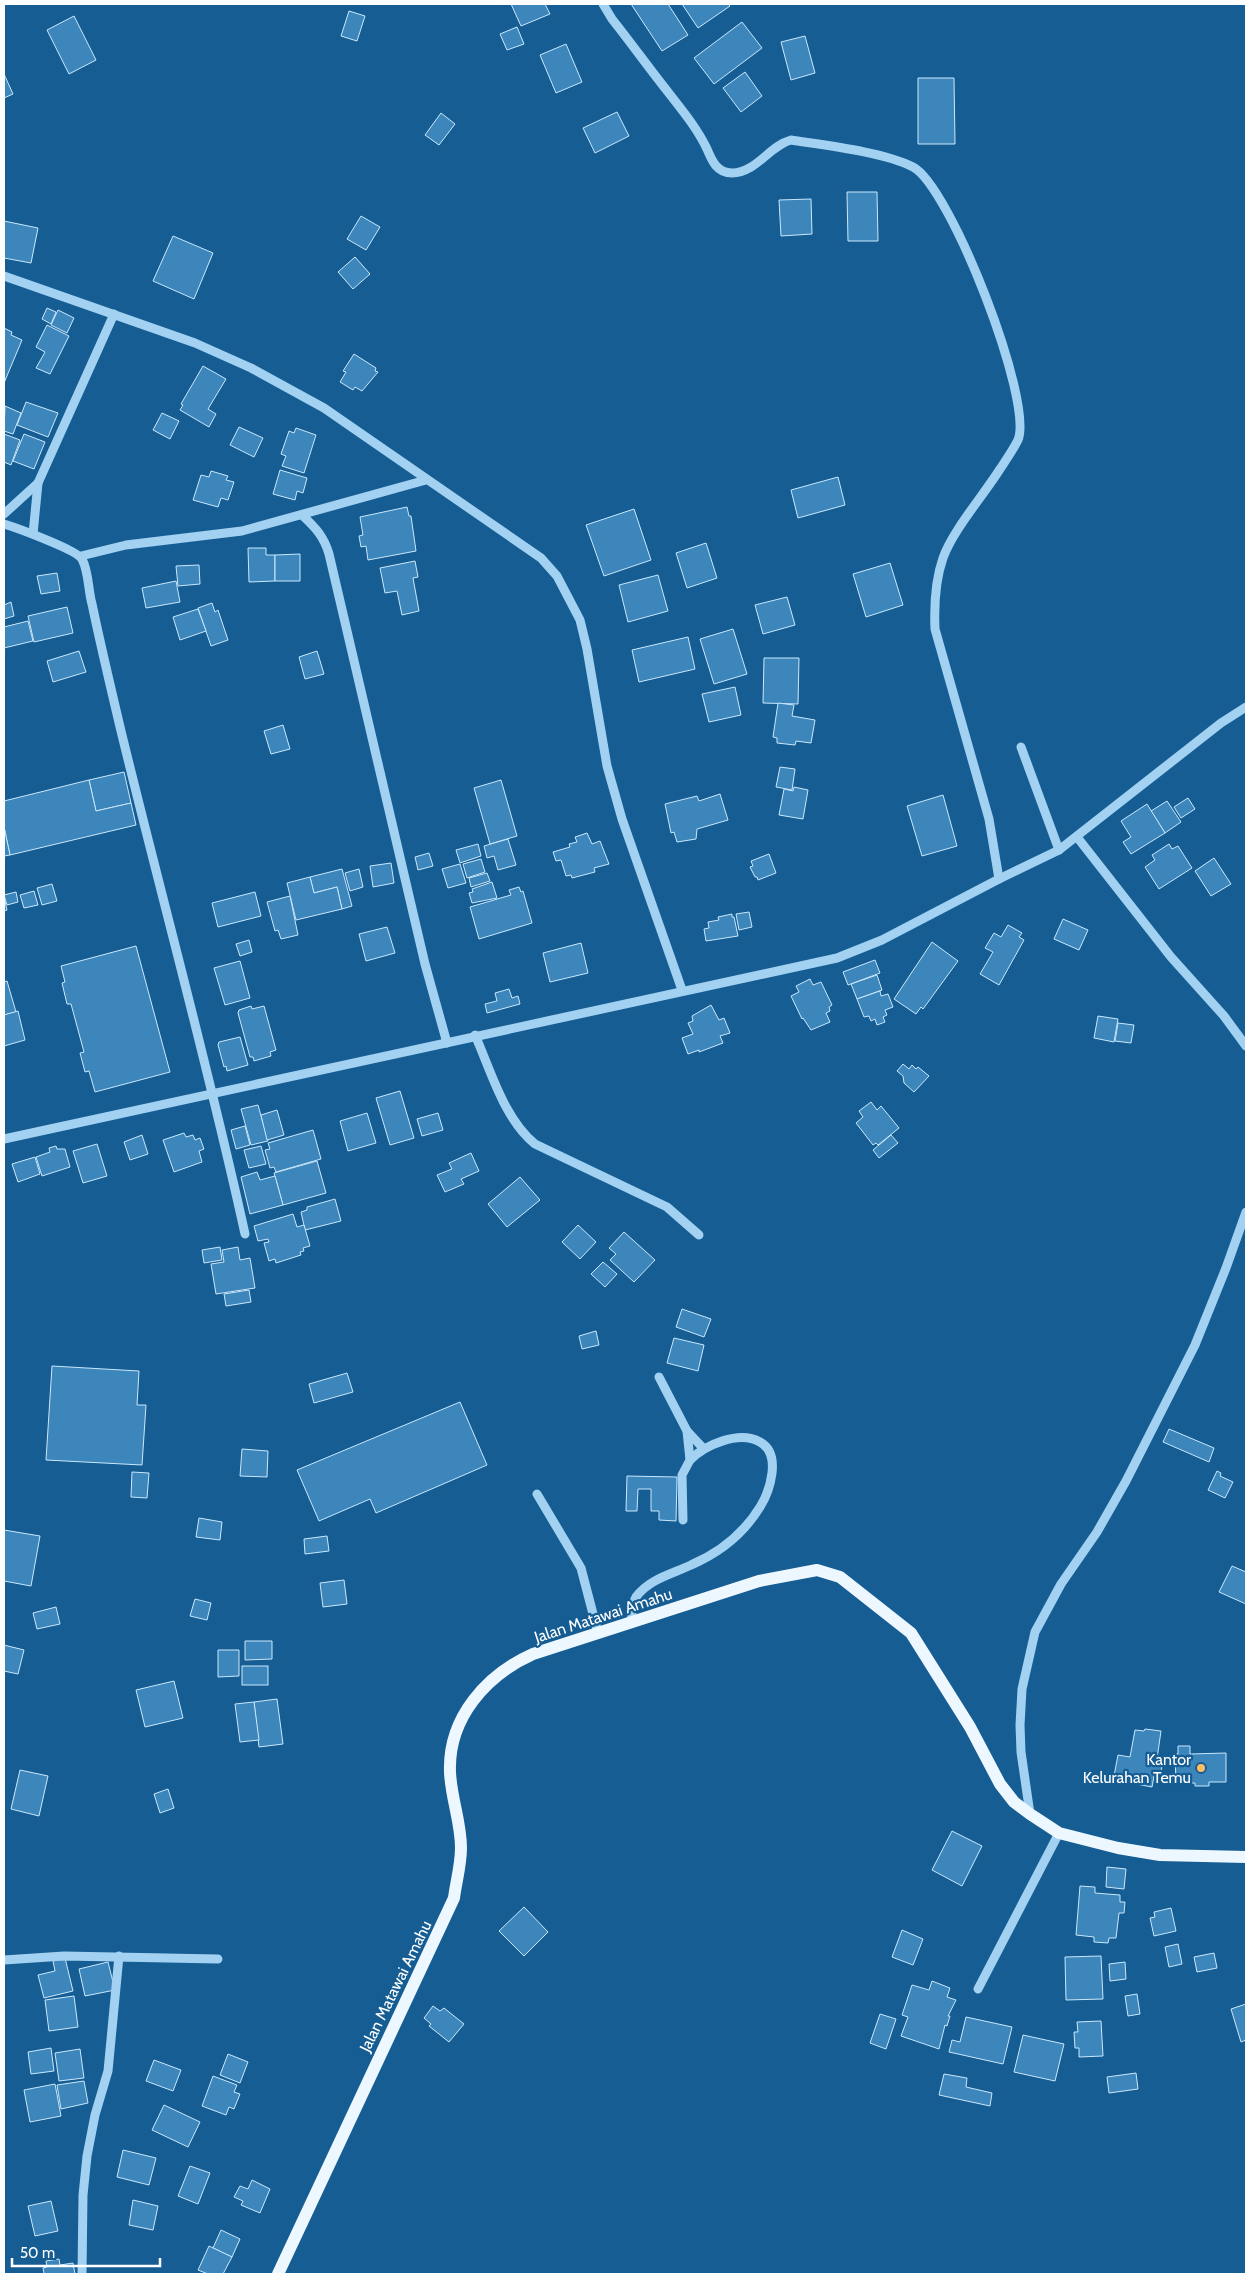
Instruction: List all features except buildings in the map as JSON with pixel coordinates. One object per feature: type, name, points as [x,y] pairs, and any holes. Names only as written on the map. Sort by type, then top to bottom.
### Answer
[{"type":"main road","name":"Jalan Matawai Amahu","points":[[278,2274],[454,1898],[461,1851],[460,1821],[450,1773],[451,1755],[468,1708],[479,1692],[512,1664],[561,1644],[759,1581],[816,1570],[840,1577],[911,1633],[970,1727],[1000,1784],[1014,1802],[1030,1814],[1059,1833],[1118,1848],[1160,1855],[1246,1857]]},
{"type":"street","points":[[603,4],[612,19],[696,128],[714,165],[722,171],[732,173],[744,171],[781,143],[791,140],[887,158],[914,168],[943,203],[957,232],[1002,342],[1020,419],[1018,440],[987,490],[952,540],[943,557],[934,602],[935,629],[989,819],[999,879]]},
{"type":"street","points":[[4,276],[195,342],[251,368],[324,408],[541,558],[557,576],[580,620],[587,649],[607,766],[622,820],[682,990]]},
{"type":"street","points":[[33,534],[38,484],[114,314]]},
{"type":"street","points":[[80,556],[126,545],[242,531],[303,516],[426,480]]},
{"type":"street","points":[[4,514],[38,484]]},
{"type":"street","points":[[303,516],[318,529],[325,540],[329,554],[425,964],[447,1043]]},
{"type":"street","points":[[4,524],[33,534],[80,556],[86,567],[88,588],[101,647],[147,838],[214,1095],[246,1234]]},
{"type":"street","points":[[4,1139],[214,1095],[682,990],[837,958],[882,940],[1059,850],[1221,723],[1246,707]]},
{"type":"street","points":[[1021,747],[1059,850]]},
{"type":"street","points":[[1077,837],[1171,957],[1224,1016],[1246,1046]]},
{"type":"street","points":[[475,1035],[507,1108],[525,1136],[535,1144],[667,1206],[699,1236]]},
{"type":"street","points":[[1030,1814],[1021,1752],[1020,1725],[1022,1689],[1035,1632],[1061,1584],[1097,1532],[1126,1481],[1195,1344],[1226,1268],[1246,1212]]},
{"type":"street","points":[[659,1377],[687,1431],[704,1448]]},
{"type":"street","points":[[687,1431],[690,1460]]},
{"type":"street","points":[[631,1623],[635,1599],[646,1588],[660,1577],[712,1554],[730,1542],[760,1507],[772,1473],[767,1449],[760,1442],[749,1438],[730,1440],[704,1448],[690,1460],[682,1475],[683,1520]]},
{"type":"street","points":[[537,1494],[581,1568],[598,1633]]},
{"type":"street","points":[[978,1988],[1059,1833]]},
{"type":"street","points":[[4,1960],[64,1956],[218,1959]]},
{"type":"street","points":[[82,2274],[83,2194],[87,2156],[95,2115],[108,2071],[118,1956]]},
{"type":"place","name":"Kantor Kelurahan Temu","points":[[1201,1768]]}]
